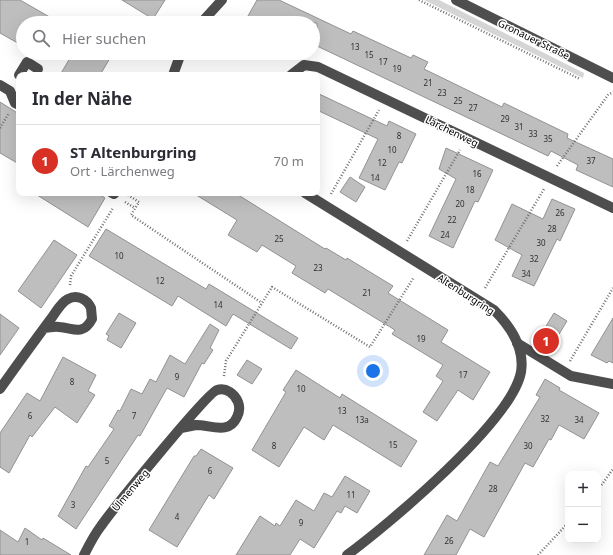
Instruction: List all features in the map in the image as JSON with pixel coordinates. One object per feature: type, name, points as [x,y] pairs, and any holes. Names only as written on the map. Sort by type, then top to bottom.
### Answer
[{"type":"street","points":[[207,16],[222,0]]},
{"type":"street","name":"Gronauer Straße","points":[[456,0],[613,78]]},
{"type":"street","points":[[174,72],[178,60]]},
{"type":"street","points":[[21,72],[27,62],[38,69]]},
{"type":"street","name":"Lärchenweg","points":[[294,72],[299,68],[312,65],[613,208]]},
{"type":"street","points":[[10,91],[16,80]]},
{"type":"street","points":[[0,85],[10,91],[16,104]]},
{"type":"street","name":"Altenburgring","points":[[310,196],[494,310],[504,320],[517,343],[521,362],[518,381],[510,399],[488,427],[433,482],[346,555]]},
{"type":"street","points":[[0,389],[44,328],[68,299],[81,298],[90,304],[93,315],[89,324],[79,330],[57,327],[44,328]]},
{"type":"street","points":[[517,343],[564,372],[577,378],[613,384]]},
{"type":"street","points":[[181,428],[196,425],[223,428],[234,422],[238,416],[239,403],[232,393],[222,389]]},
{"type":"street","name":"Ulmenweg","points":[[84,555],[102,525],[181,428],[214,391],[222,389]]},
{"type":"path","points":[[419,0],[585,81]]},
{"type":"path","points":[[477,300],[555,169],[612,93],[604,90]]},
{"type":"path","points":[[325,205],[386,99]]},
{"type":"path","points":[[401,252],[467,139]]},
{"type":"path","points":[[117,197],[135,208]]},
{"type":"path","points":[[117,197],[139,202],[131,214],[262,303]]},
{"type":"path","points":[[68,299],[71,276],[117,197]]},
{"type":"path","points":[[222,389],[226,361],[272,287],[370,348],[421,264]]},
{"type":"path","points":[[564,372],[613,288]]},
{"type":"path","points":[[601,486],[613,469]]},
{"type":"path","points":[[538,555],[565,526]]},
{"type":"shaded area","points":[[424,0],[439,0],[584,73],[583,78]]},
{"type":"building","points":[[0,0],[20,0],[48,16],[16,16],[16,42],[0,33]]},
{"type":"building","points":[[122,0],[165,0],[155,16],[148,16]]},
{"type":"building","points":[[257,0],[279,0],[313,16],[248,16]]},
{"type":"building","points":[[320,19],[351,34],[353,31],[411,58],[413,55],[428,62],[424,69],[502,107],[504,103],[568,134],[567,138],[613,159],[613,187],[576,170],[578,165],[551,151],[548,156],[320,47]]},
{"type":"building","points":[[69,60],[109,60],[102,72],[62,72]]},
{"type":"building","points":[[320,94],[387,126],[389,121],[416,134],[402,163],[399,162],[385,190],[359,178],[378,139],[320,111]]},
{"type":"building","points":[[0,102],[16,112],[16,162],[0,153]]},
{"type":"building","points":[[446,148],[493,170],[478,202],[475,201],[453,248],[429,236],[456,179],[439,169]]},
{"type":"building","points":[[350,177],[365,187],[356,202],[340,192]]},
{"type":"building","points":[[39,196],[102,196],[105,198],[88,227]]},
{"type":"building","points":[[198,196],[240,196],[325,249],[326,248],[346,260],[347,258],[393,286],[388,293],[448,330],[441,342],[490,372],[473,400],[458,390],[437,421],[423,412],[443,381],[436,376],[443,365],[392,334],[395,330],[328,289],[325,293],[292,273],[296,266],[262,245],[257,252],[228,235],[237,220]]},
{"type":"building","points":[[552,199],[575,209],[560,241],[557,239],[534,286],[512,276],[522,255],[495,240],[512,204],[543,219]]},
{"type":"building","points":[[106,229],[206,289],[209,284],[298,338],[291,349],[233,314],[226,326],[178,296],[172,306],[89,256]]},
{"type":"building","points":[[54,240],[77,255],[41,308],[18,291]]},
{"type":"building","points":[[119,313],[136,323],[121,348],[107,340],[109,336],[106,334]]},
{"type":"building","points":[[554,313],[567,321],[550,349],[537,341]]},
{"type":"building","points":[[0,314],[19,328],[0,355]]},
{"type":"building","points":[[613,318],[613,363],[609,361],[607,363],[591,355]]},
{"type":"building","points":[[210,324],[219,330],[210,348],[213,350],[204,364],[202,363],[184,397],[167,388],[140,436],[138,435],[76,529],[58,516],[86,466],[88,467],[114,429],[109,426],[118,410],[120,411],[131,389],[142,394],[150,379],[156,382],[170,355],[185,364]]},
{"type":"building","points":[[63,357],[96,375],[88,391],[95,395],[77,423],[55,407],[32,437],[30,435],[9,473],[0,467],[0,433],[27,393],[40,401]]},
{"type":"building","points":[[247,360],[262,369],[252,384],[237,375]]},
{"type":"building","points":[[296,370],[340,398],[342,394],[417,441],[401,467],[333,425],[324,440],[304,427],[279,467],[252,450],[286,392],[283,390]]},
{"type":"building","points":[[545,379],[560,388],[559,390],[599,413],[584,439],[559,425],[533,467],[525,463],[484,537],[470,529],[456,555],[424,555],[447,515],[457,521],[490,462],[498,466],[540,397],[536,395]]},
{"type":"building","points":[[201,449],[233,468],[214,499],[209,495],[177,547],[149,530],[194,456],[196,456]]},
{"type":"building","points":[[345,476],[370,491],[357,513],[345,506],[341,513],[337,511],[314,548],[300,539],[290,555],[236,555],[260,516],[275,526],[276,523],[280,526],[296,500],[314,511],[324,493],[332,497]]},
{"type":"building","points":[[25,528],[42,540],[43,538],[71,555],[0,555],[0,530],[18,542]]},
{"type":"place","name":"ST Altenburgring","points":[[546,341]]}]
